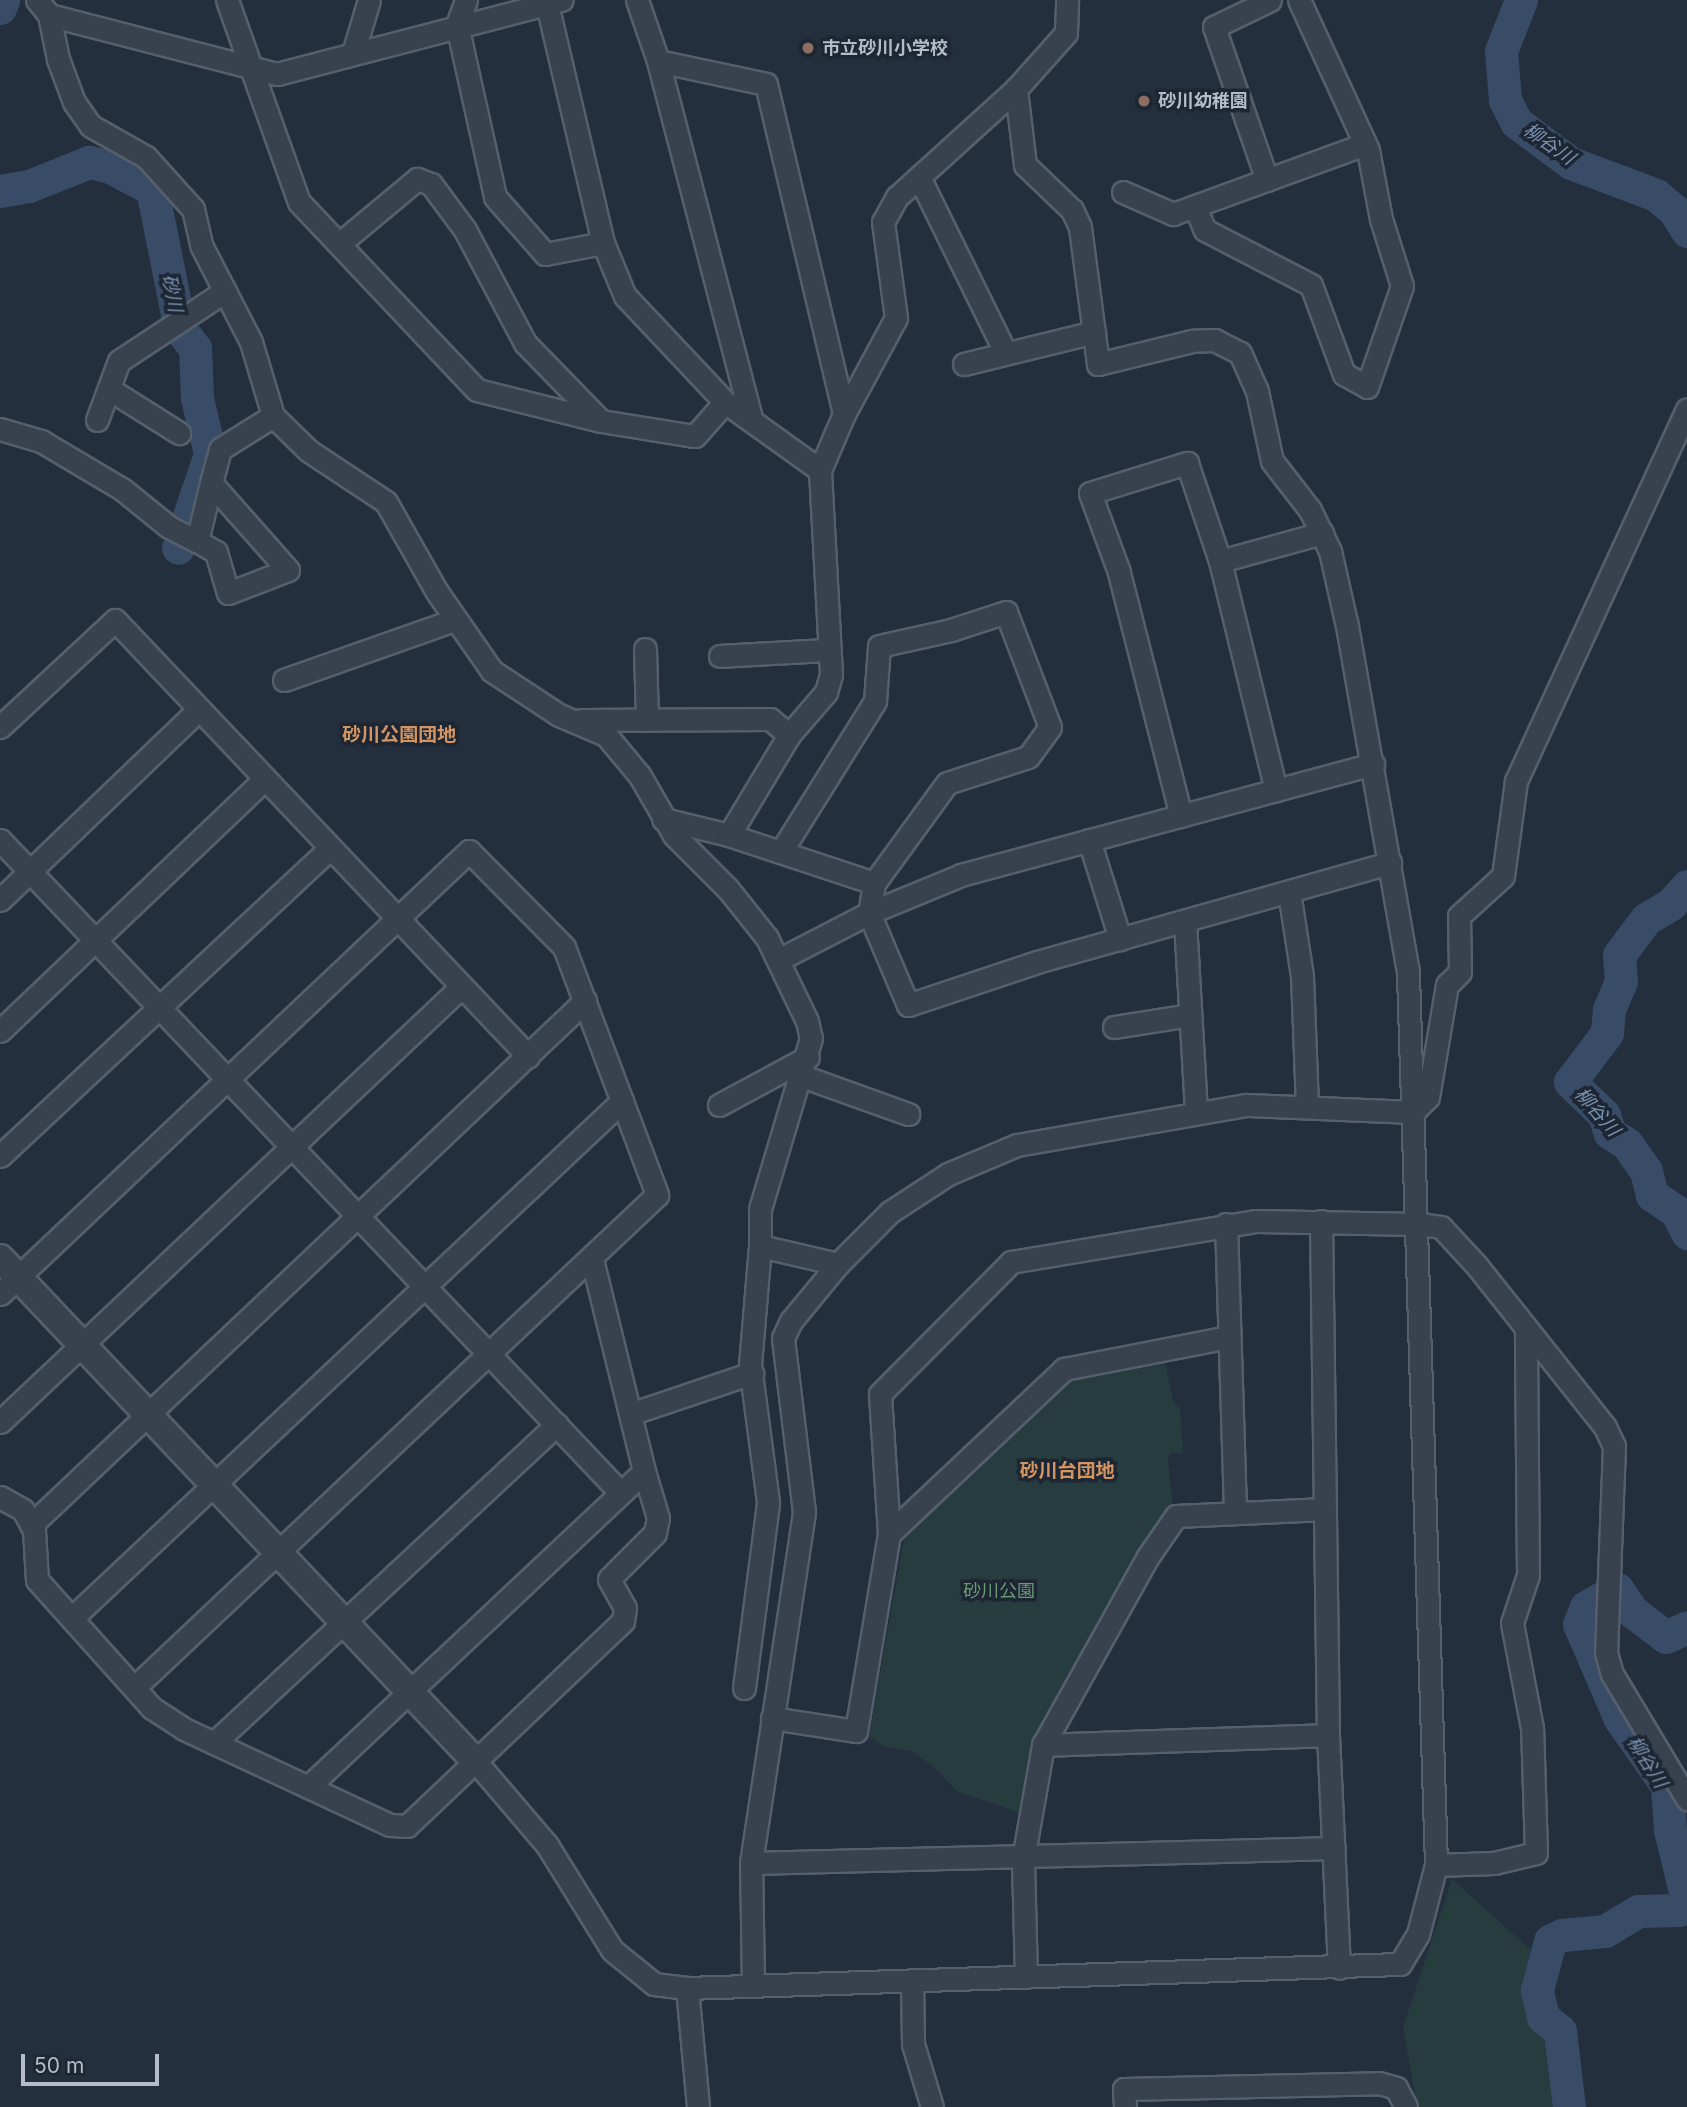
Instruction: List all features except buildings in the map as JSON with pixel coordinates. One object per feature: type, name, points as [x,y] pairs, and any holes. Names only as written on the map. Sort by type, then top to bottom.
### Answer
[{"type":"street","points":[[228,0],[299,202],[477,390],[601,421],[695,436],[725,402]]},
{"type":"street","points":[[353,53],[369,0]]},
{"type":"street","points":[[466,0],[457,24],[495,197],[545,254],[603,243]]},
{"type":"street","points":[[637,0],[658,61],[751,418]]},
{"type":"street","points":[[729,835],[789,735],[826,692],[831,674],[820,470],[844,414],[896,318],[883,222],[897,197],[1016,89],[1066,33],[1067,0]]},
{"type":"street","points":[[1267,180],[1214,27],[1269,0]]},
{"type":"street","points":[[1195,207],[1205,230],[1311,285],[1344,374],[1367,387],[1402,286],[1381,219],[1365,144],[1298,0]]},
{"type":"street","points":[[43,7],[277,74],[457,24],[558,1],[603,243],[625,296],[725,402],[751,418],[820,470]]},
{"type":"street","points":[[43,7],[74,102],[92,126],[146,158],[173,184],[193,209],[201,245],[251,342],[273,416],[309,451],[386,502],[454,620],[503,682],[606,735],[640,776],[663,818],[690,853],[728,889],[780,959],[807,1021],[805,1067],[760,1209],[752,1373],[768,1502],[744,1688]]},
{"type":"street","points":[[658,61],[766,84],[844,414]]},
{"type":"street","points":[[0,1258],[9,1285],[81,1343],[477,1763],[547,1845],[612,1950],[654,1984],[687,1988],[1400,1964],[1418,1934],[1436,1865],[1408,972],[1346,622],[1330,551],[1322,533],[1272,461],[1257,391],[1240,353],[1215,340],[1192,341],[1098,364],[1080,227],[1072,211],[1025,165],[1016,89]]},
{"type":"street","points":[[1123,192],[1172,214],[1365,144]]},
{"type":"street","points":[[919,177],[1005,352]]},
{"type":"street","points":[[339,244],[416,179],[431,184],[465,230],[524,343],[601,421]]},
{"type":"street","points":[[97,420],[119,361],[225,291]]},
{"type":"street","points":[[964,365],[1005,352],[1094,332]]},
{"type":"street","points":[[108,389],[178,433]]},
{"type":"street","points":[[753,1985],[751,1863],[804,1512],[783,1338],[790,1321],[838,1264],[890,1212],[960,1169],[1017,1146],[1247,1105],[1413,1112],[1428,1097],[1447,985],[1460,972],[1459,916],[1503,876],[1516,781],[1687,410]]},
{"type":"street","points":[[197,541],[220,449],[273,416]]},
{"type":"street","points":[[0,429],[41,441],[122,489],[169,527],[216,552],[228,593],[288,570],[211,483]]},
{"type":"street","points":[[1181,816],[1119,572],[1090,493],[1187,463],[1220,561],[1276,790]]},
{"type":"street","points":[[1220,561],[1322,533]]},
{"type":"street","points":[[782,850],[875,701],[879,646],[951,631],[1006,612],[1050,727],[1028,757],[947,783],[874,883],[869,913],[908,1004],[1120,939],[1390,863]]},
{"type":"street","points":[[284,680],[454,620]]},
{"type":"street","points":[[0,727],[115,621],[395,919],[528,1056]]},
{"type":"street","points":[[645,649],[647,720]]},
{"type":"street","points":[[720,656],[829,650]]},
{"type":"street","points":[[0,900],[198,710]]},
{"type":"street","points":[[575,720],[770,719],[789,735]]},
{"type":"street","points":[[780,959],[869,913],[961,874],[1373,764]]},
{"type":"street","points":[[0,1031],[264,780]]},
{"type":"street","points":[[663,818],[782,850],[874,883]]},
{"type":"street","points":[[0,840],[94,943],[226,1076],[486,1354],[557,1424],[620,1492]]},
{"type":"street","points":[[1089,840],[1120,939]]},
{"type":"street","points":[[0,1156],[329,849]]},
{"type":"street","points":[[9,1285],[226,1076],[469,851],[564,947],[657,1195],[592,1260],[486,1354],[136,1686]]},
{"type":"street","points":[[1289,892],[1302,976],[1307,1107]]},
{"type":"street","points":[[1185,922],[1196,1112]]},
{"type":"street","points":[[0,1422],[461,986]]},
{"type":"street","points":[[31,1525],[584,1002]]},
{"type":"street","points":[[1114,1027],[1190,1015]]},
{"type":"street","points":[[719,1105],[805,1067],[908,1114]]},
{"type":"street","points":[[72,1618],[212,1483],[622,1101]]},
{"type":"street","points":[[772,1718],[856,1731],[889,1534],[880,1394],[973,1295],[1011,1262],[1226,1224],[1321,1221],[1418,1224],[1441,1227],[1605,1427],[1614,1446],[1606,1652],[1612,1674],[1687,1799]]},
{"type":"street","points":[[1321,1221],[1328,1735],[1339,1968]]},
{"type":"street","points":[[1226,1224],[1235,1512]]},
{"type":"street","points":[[760,1246],[838,1264]]},
{"type":"street","points":[[0,1497],[23,1510],[31,1525],[37,1580],[136,1686],[152,1708],[214,1743],[390,1825],[407,1826],[477,1763],[623,1621],[625,1608],[608,1579],[655,1533],[658,1518],[592,1260]]},
{"type":"street","points":[[1436,1865],[1494,1863],[1536,1853],[1532,1728],[1512,1623],[1528,1575],[1526,1330]]},
{"type":"street","points":[[889,1534],[1064,1369],[1228,1337]]},
{"type":"street","points":[[630,1414],[752,1373]]},
{"type":"street","points":[[214,1743],[557,1424]]},
{"type":"street","points":[[308,1787],[644,1471]]},
{"type":"street","points":[[1026,1977],[1023,1859],[1043,1745],[1141,1569],[1176,1516],[1325,1509]]},
{"type":"street","points":[[1043,1745],[1328,1735]]},
{"type":"street","points":[[751,1863],[1023,1859],[1334,1848]]},
{"type":"street","points":[[912,1980],[913,2044],[932,2107]]},
{"type":"street","points":[[687,1988],[698,2107]]},
{"type":"street","points":[[1125,2107],[1124,2089],[1379,2083],[1396,2088],[1406,2107]]},
{"type":"green space","name":"砂川公園","points":[[1164,1357],[1173,1402],[1180,1407],[1183,1453],[1170,1453],[1168,1459],[1173,1506],[1034,1738],[1021,1813],[958,1792],[933,1766],[911,1751],[885,1747],[869,1736],[904,1539],[1066,1375]]},
{"type":"green space","points":[[1452,1879],[1555,1972],[1553,2107],[1417,2107],[1403,2027]]},
{"type":"waterway","name":"砂川","points":[[0,8],[3,0]]},
{"type":"waterway","name":"柳谷川","points":[[1521,0],[1501,51],[1505,100],[1516,122],[1571,163],[1656,195],[1674,210],[1687,231]]},
{"type":"waterway","name":"砂川","points":[[0,191],[29,186],[89,162],[110,167],[152,189],[180,329],[195,348],[197,398],[210,454],[178,548]]},
{"type":"waterway","name":"柳谷川","points":[[1687,886],[1671,904],[1646,919],[1619,955],[1621,981],[1609,1009],[1607,1033],[1570,1082],[1604,1115],[1610,1133],[1627,1144],[1646,1171],[1652,1195],[1676,1211],[1687,1233]]},
{"type":"waterway","name":"柳谷川","points":[[1569,2107],[1560,2031],[1543,2017],[1537,1990],[1550,1941],[1562,1935],[1605,1931],[1638,1911],[1679,1910],[1686,1896],[1670,1830],[1667,1786],[1620,1719],[1579,1624],[1586,1607],[1617,1589],[1633,1612],[1666,1637],[1687,1627]]},
{"type":"place","name":"市立砂川小学校","points":[[808,48]]},
{"type":"place","name":"砂川幼稚園","points":[[1144,101]]},
{"type":"district","name":"砂川公園団地","points":[[399,735]]},
{"type":"district","name":"砂川台団地","points":[[1067,1471]]}]
